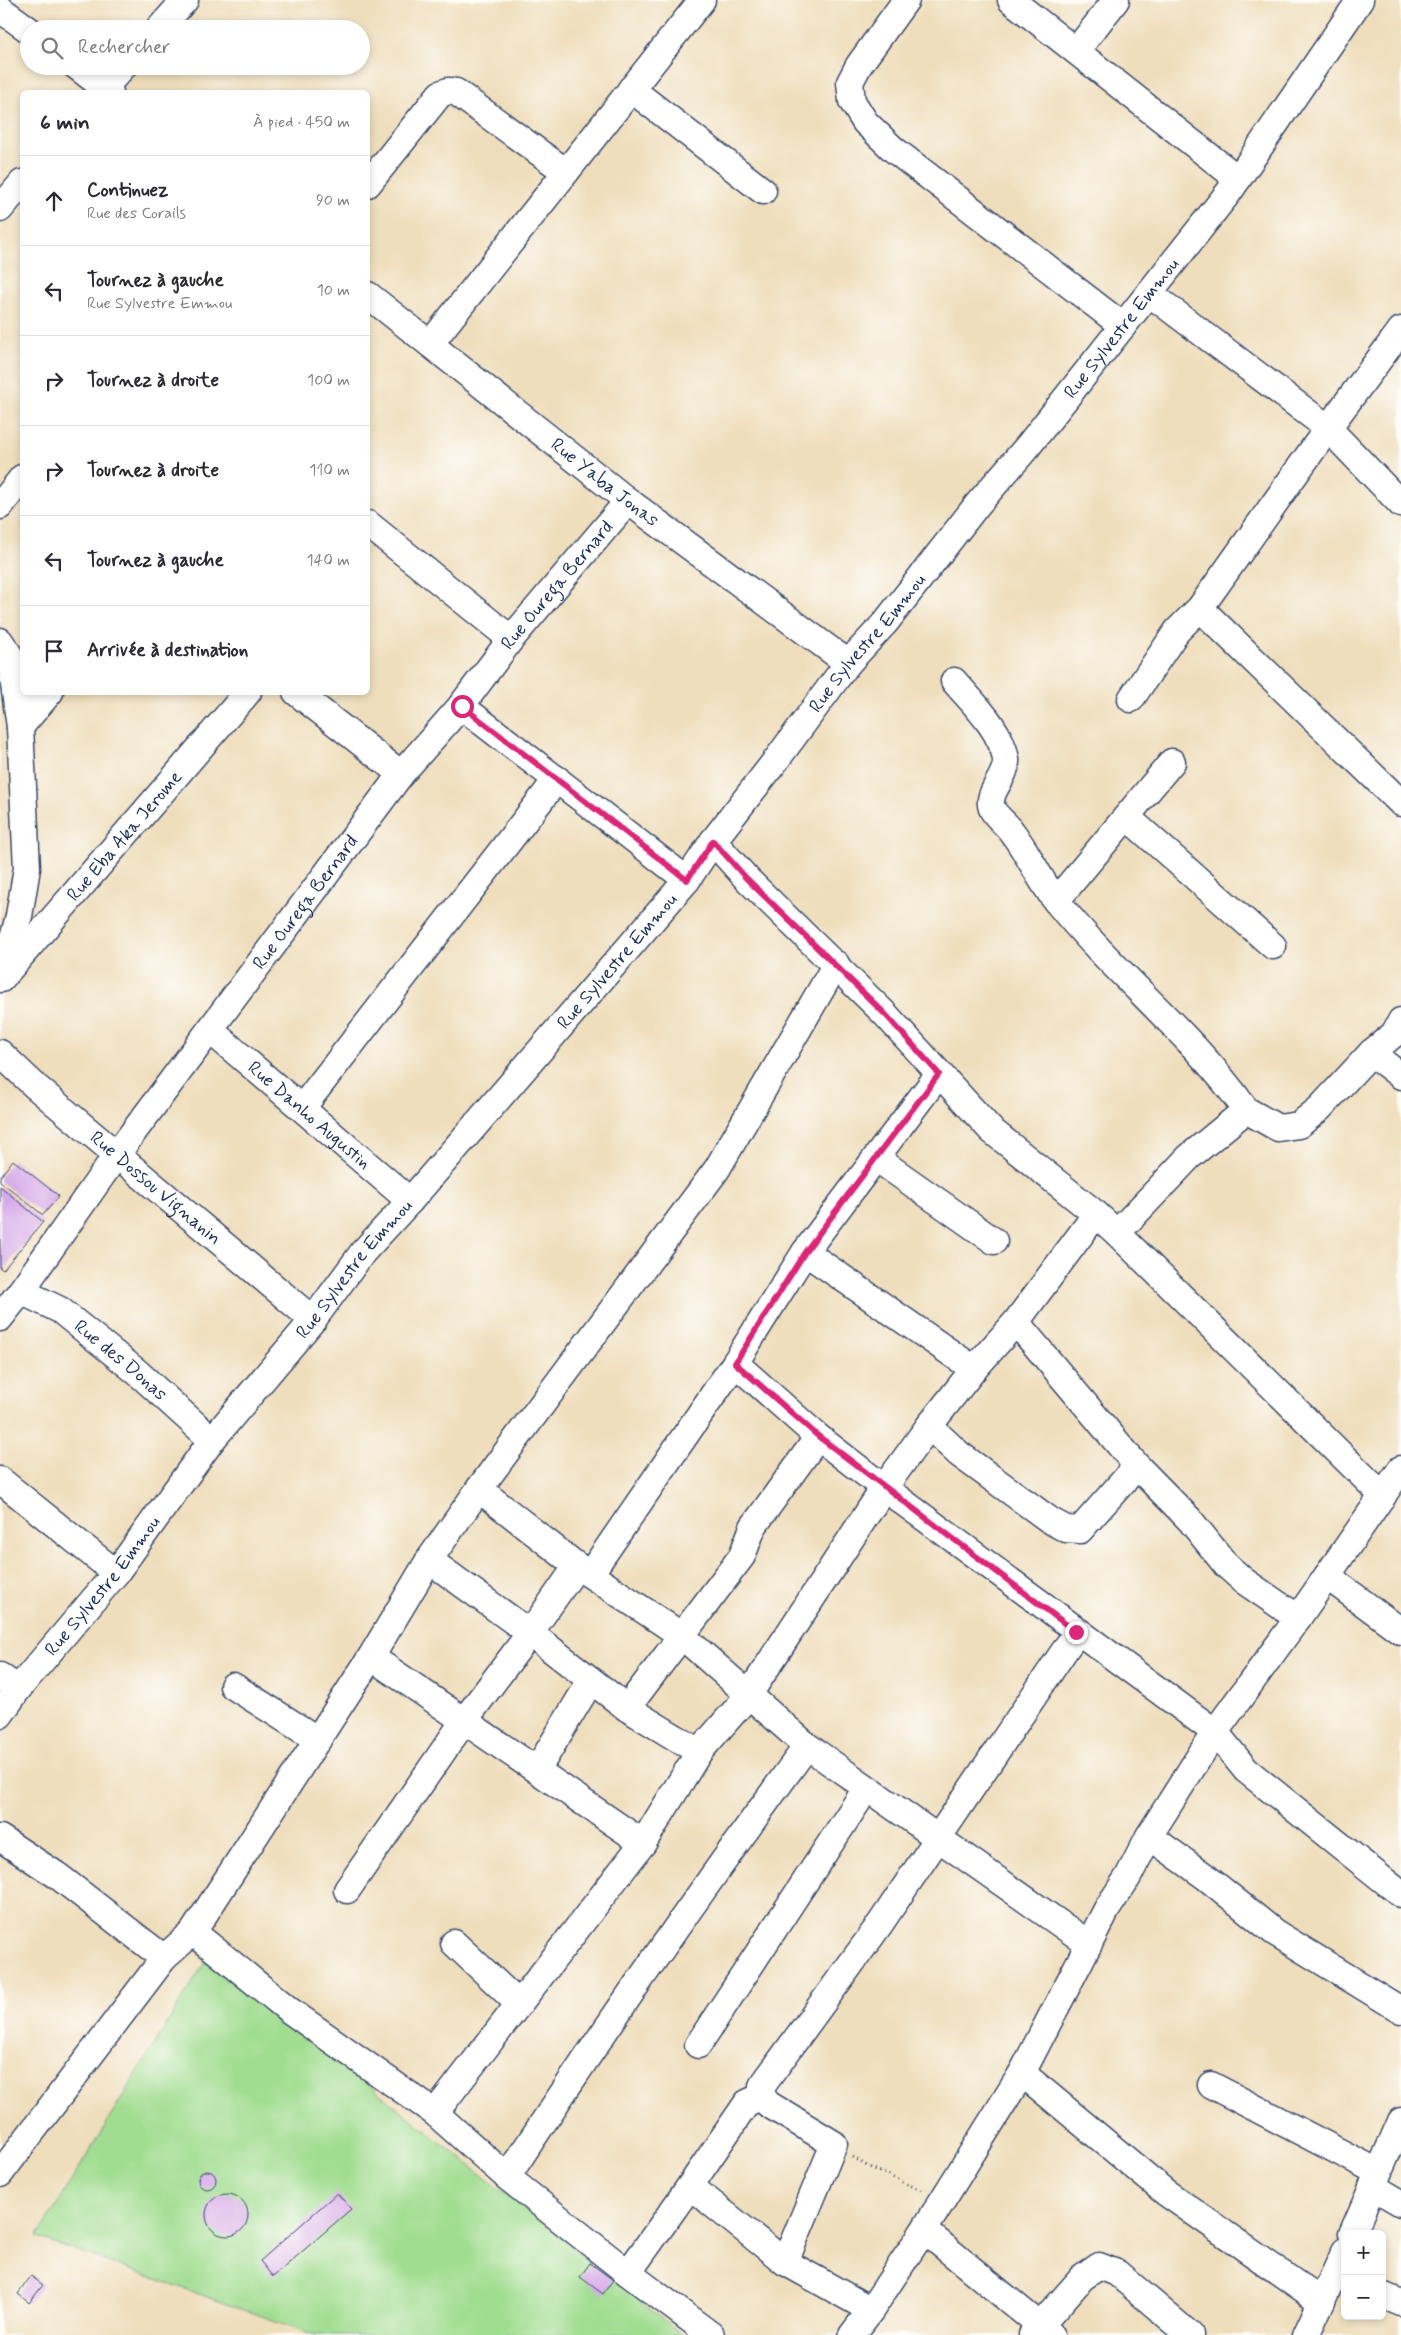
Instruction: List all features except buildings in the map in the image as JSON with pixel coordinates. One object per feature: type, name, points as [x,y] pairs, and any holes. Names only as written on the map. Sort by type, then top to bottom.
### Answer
[{"type":"street","points":[[167,20],[186,0]]},
{"type":"street","points":[[430,344],[702,0]]},
{"type":"street","points":[[906,0],[859,65],[850,82],[852,101],[865,122],[901,155],[1123,326]]},
{"type":"street","points":[[1011,0],[1238,179]]},
{"type":"street","points":[[1076,51],[1116,0]]},
{"type":"street","name":"Rue Sylvestre Emmou","points":[[0,1715],[9,1682],[116,1573],[212,1440],[313,1320],[363,1252],[410,1201],[687,880],[713,841],[778,759],[848,663],[886,623],[977,505],[1028,446],[1238,179],[1360,0]]},
{"type":"street","points":[[0,9],[20,23]]},
{"type":"street","points":[[86,75],[104,90]]},
{"type":"street","points":[[106,90],[117,75]]},
{"type":"street","points":[[631,89],[763,191]]},
{"type":"street","points":[[370,182],[440,94],[448,91],[456,92],[566,172]]},
{"type":"street","points":[[0,209],[20,185]]},
{"type":"street","points":[[1149,293],[1328,428],[1401,504]]},
{"type":"street","name":"Rue Yaba Jonas","points":[[371,305],[430,344],[628,501],[848,663]]},
{"type":"street","points":[[1131,699],[1177,631],[1200,608],[1328,428],[1401,330]]},
{"type":"street","points":[[0,506],[20,481]]},
{"type":"street","name":"Rue Ourega Bernard","points":[[0,1318],[21,1292],[117,1154],[400,774],[462,706],[510,639],[628,501]]},
{"type":"street","points":[[370,526],[510,639]]},
{"type":"street","points":[[1200,608],[1401,803]]},
{"type":"street","points":[[0,641],[10,656],[20,727],[27,868],[17,924],[1,981]]},
{"type":"street","points":[[954,681],[985,718],[1002,744],[1006,762],[1001,780],[992,795],[991,805],[1012,831],[1056,901],[1216,1071],[1246,1110],[1278,1128],[1299,1125],[1320,1108],[1371,1053],[1394,1034],[1401,1021]]},
{"type":"street","points":[[20,727],[47,695]]},
{"type":"street","name":"Rue Eba Aka Jerome","points":[[1,981],[245,695]]},
{"type":"street","points":[[300,695],[400,774]]},
{"type":"street","points":[[462,706],[687,880]]},
{"type":"street","points":[[1056,901],[1172,762]]},
{"type":"street","points":[[302,1108],[557,779]]},
{"type":"street","points":[[1127,817],[1273,946]]},
{"type":"street","points":[[713,841],[747,879],[885,1014],[991,1130],[1117,1233],[1383,1496]]},
{"type":"street","points":[[0,2174],[164,1958],[193,1932],[371,1657],[428,1560],[479,1488],[717,1169],[836,964]]},
{"type":"street","name":"Rue Danho Augustin","points":[[210,1030],[410,1201]]},
{"type":"street","name":"Rue Dossou Vignanin","points":[[0,1053],[35,1086],[313,1320]]},
{"type":"street","points":[[1371,1053],[1401,1076]]},
{"type":"street","points":[[347,1890],[464,1722],[530,1633],[583,1570],[735,1363],[805,1252],[939,1074]]},
{"type":"street","points":[[1117,1233],[1189,1157],[1246,1110]]},
{"type":"street","points":[[876,1158],[994,1241]]},
{"type":"street","points":[[435,2113],[643,1843],[699,1752],[748,1696],[884,1488],[929,1426],[974,1369],[1016,1322],[1096,1214]]},
{"type":"street","points":[[805,1252],[974,1369]]},
{"type":"street","name":"Rue des Donas","points":[[21,1292],[60,1310],[138,1372],[212,1440]]},
{"type":"street","points":[[1016,1322],[1137,1466],[1190,1520],[1226,1565],[1244,1581],[1298,1618]]},
{"type":"street","points":[[735,1363],[818,1436],[884,1488],[1076,1632],[1214,1732],[1246,1770],[1401,1894]]},
{"type":"street","points":[[929,1426],[967,1460],[1066,1529],[1080,1530],[1137,1466]]},
{"type":"street","points":[[627,1708],[742,1556],[753,1527],[818,1436]]},
{"type":"street","points":[[852,2335],[871,2310],[924,2230],[1022,2073],[1106,1910],[1128,1877],[1148,1836],[1214,1732],[1298,1618],[1401,1469]]},
{"type":"street","points":[[0,1480],[116,1573]]},
{"type":"street","points":[[479,1488],[583,1570],[681,1635],[806,1746],[866,1790],[937,1836],[1089,1944]]},
{"type":"street","points":[[428,1560],[530,1633],[590,1682],[627,1708],[699,1752]]},
{"type":"street","points":[[1327,1576],[1401,1631]]},
{"type":"street","points":[[785,2262],[834,2144],[768,2104],[762,2096],[762,2086],[880,1924],[937,1836],[1076,1632]]},
{"type":"street","points":[[371,1657],[643,1843]]},
{"type":"street","points":[[537,1770],[590,1682]]},
{"type":"street","points":[[232,1686],[318,1740]]},
{"type":"street","points":[[507,2176],[596,2042],[662,1950],[710,1877],[806,1746]]},
{"type":"street","points":[[698,2045],[866,1790]]},
{"type":"street","points":[[1148,1836],[1221,1888],[1274,1932],[1401,2010]]},
{"type":"street","points":[[0,1838],[58,1876],[164,1958]]},
{"type":"street","points":[[193,1932],[288,2010],[435,2113],[507,2176],[628,2273],[711,2335]]},
{"type":"street","points":[[454,1943],[519,2004]]},
{"type":"street","points":[[1022,2073],[1165,2192],[1322,2302]]},
{"type":"street","points":[[1211,2085],[1375,2179],[1401,2202]]},
{"type":"street","points":[[628,2273],[747,2103],[762,2096]]},
{"type":"street","points":[[1354,2230],[1401,2121]]},
{"type":"street","points":[[690,2186],[785,2262],[871,2310]]},
{"type":"street","points":[[924,2230],[1041,2331],[1082,2278],[1099,2266],[1116,2273],[1190,2335]]},
{"type":"street","points":[[1306,2335],[1341,2269]]},
{"type":"street","points":[[1386,2297],[1401,2303]]},
{"type":"path","points":[[834,2144],[867,2166],[942,2200]]},
{"type":"green space","points":[[208,1957],[683,2335],[315,2335],[37,2237]]},
{"type":"route","points":[[462,706],[687,880],[713,841],[747,879],[885,1014],[939,1074],[805,1252],[735,1363],[818,1436],[1076,1632]]}]
